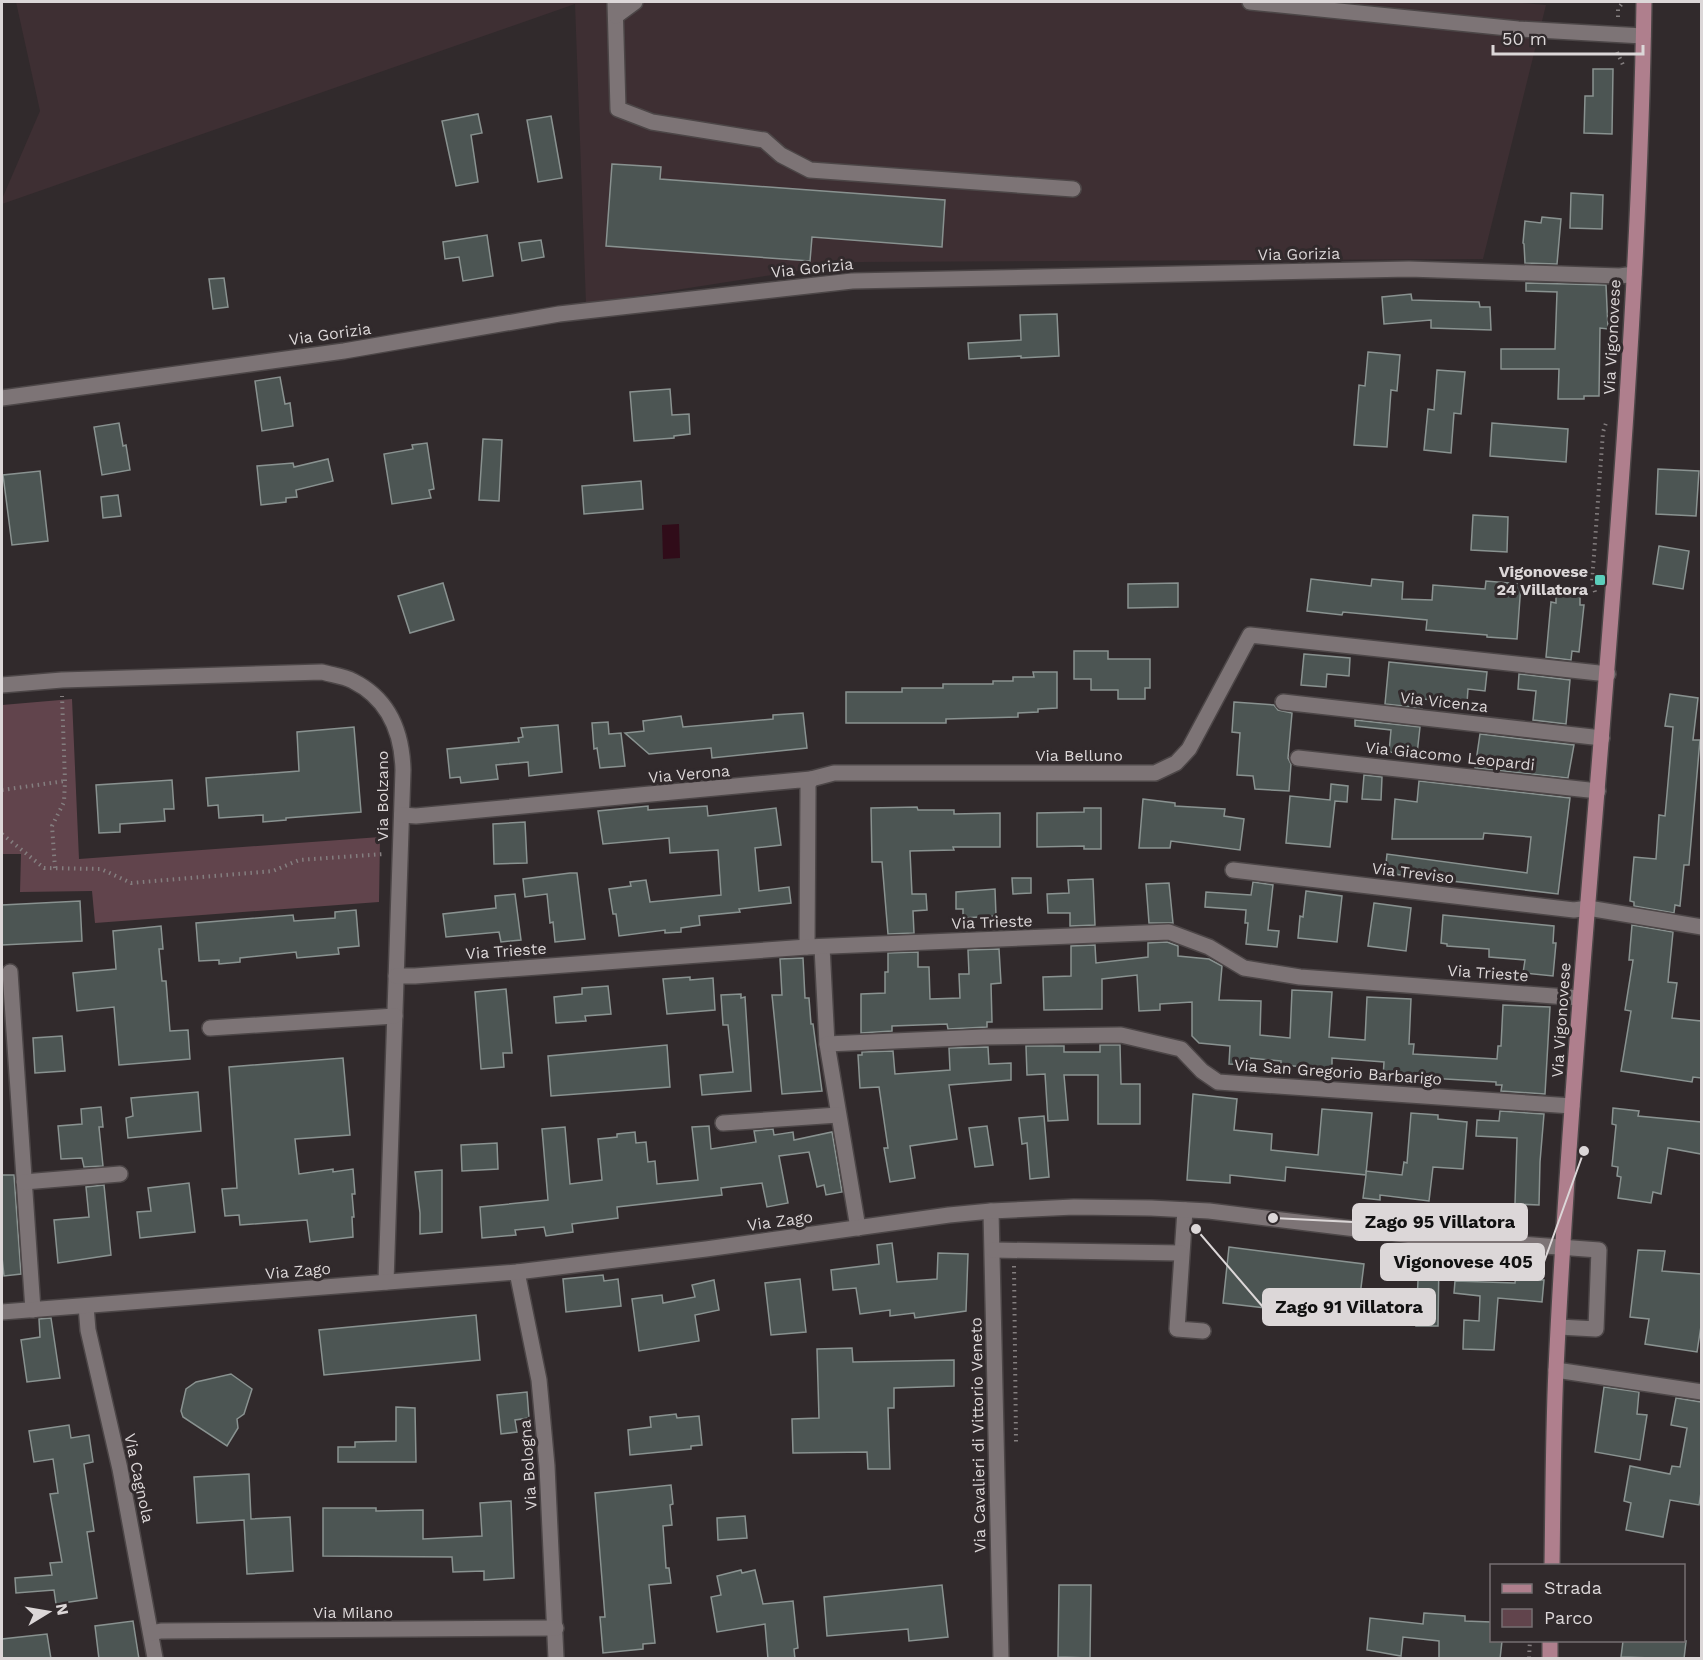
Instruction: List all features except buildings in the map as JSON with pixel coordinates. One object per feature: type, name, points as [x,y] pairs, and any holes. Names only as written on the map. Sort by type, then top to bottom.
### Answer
[{"type":"main road","name":"Via Vigonovese","points":[[1552,1564],[1556,1370],[1563,1247],[1580,998],[1608,674],[1634,274],[1644,2]]},
{"type":"main road","points":[[1550,1642],[1550,1659]]},
{"type":"street","points":[[635,2],[615,9],[618,109],[652,122],[764,140],[780,155],[810,170],[1073,189]]},
{"type":"street","points":[[1250,2],[1518,28],[1643,36]]},
{"type":"street","name":"Via Gorizia","points":[[2,398],[344,351],[559,315],[852,281],[1409,269],[1620,276],[1634,274]]},
{"type":"street","name":"Via Belluno","points":[[812,779],[834,773],[1155,773],[1176,763],[1189,749],[1250,635],[1608,674]]},
{"type":"street","name":"Via Bolzano","points":[[2,685],[62,680],[322,672],[352,680],[374,695],[394,723],[402,748],[402,815],[386,1282]]},
{"type":"street","name":"Via Vicenza","points":[[1283,702],[1602,738]]},
{"type":"street","name":"Via Giacomo Leopardi","points":[[1298,758],[1598,791]]},
{"type":"street","points":[[812,779],[808,785],[808,794],[814,947],[838,1115],[858,1228]]},
{"type":"street","name":"Via Verona","points":[[402,815],[416,816],[539,806],[812,779]]},
{"type":"street","name":"Via Treviso","points":[[1233,870],[1574,910],[1588,908],[1701,927]]},
{"type":"street","name":"Via Trieste","points":[[396,976],[814,947],[1169,932],[1209,946],[1244,968],[1300,978],[1580,998]]},
{"type":"street","points":[[10,972],[33,1310]]},
{"type":"street","points":[[210,1028],[394,1016]]},
{"type":"street","name":"Via San Gregorio Barbarigo","points":[[827,1044],[983,1037],[1121,1035],[1181,1049],[1202,1071],[1218,1082],[1572,1106]]},
{"type":"street","points":[[723,1123],[838,1115]]},
{"type":"street","points":[[24,1182],[120,1174]]},
{"type":"street","name":"Via Zago","points":[[2,1312],[517,1272],[991,1211],[1074,1207],[1185,1210],[1413,1236],[1599,1250],[1596,1329],[1559,1327]]},
{"type":"street","points":[[1185,1210],[1177,1329],[1203,1331]]},
{"type":"street","name":"Via Cavalieri di Vittorio Veneto","points":[[991,1211],[1001,1659]]},
{"type":"street","points":[[993,1250],[1181,1253]]},
{"type":"street","name":"Via Bologna","points":[[517,1272],[540,1391],[547,1466],[556,1659]]},
{"type":"street","name":"Via Cagnola","points":[[86,1306],[88,1330],[120,1468],[155,1659]]},
{"type":"street","points":[[1556,1370],[1701,1392]]},
{"type":"street","name":"Via Milano","points":[[151,1633],[556,1628]]},
{"type":"path","points":[[55,868],[52,826],[64,802],[65,781],[62,680]]},
{"type":"path","points":[[2,790],[65,781]]},
{"type":"path","points":[[2,834],[44,868],[101,869],[131,883],[273,871],[299,860],[400,854]]},
{"type":"path","points":[[1529,1659],[1530,1642]]},
{"type":"shaded area","points":[[16,2],[1511,2],[1546,5],[1483,259],[856,262],[586,304],[575,4],[2,204],[2,199],[40,111]]},
{"type":"shaded area","points":[[679,524],[680,558],[663,559],[662,525]]},
{"type":"green space","points":[[72,699],[79,859],[380,837],[379,902],[95,923],[92,891],[20,892],[21,854],[2,854],[2,705]]},
{"type":"place","name":"Vigonovese 24 Villatora","points":[[1600,580]]},
{"type":"place","name":"Vigonovese 405","points":[[1584,1151]]},
{"type":"place","name":"Zago 95 Villatora","points":[[1273,1218]]},
{"type":"place","name":"Zago 91 Villatora","points":[[1196,1229]]}]
